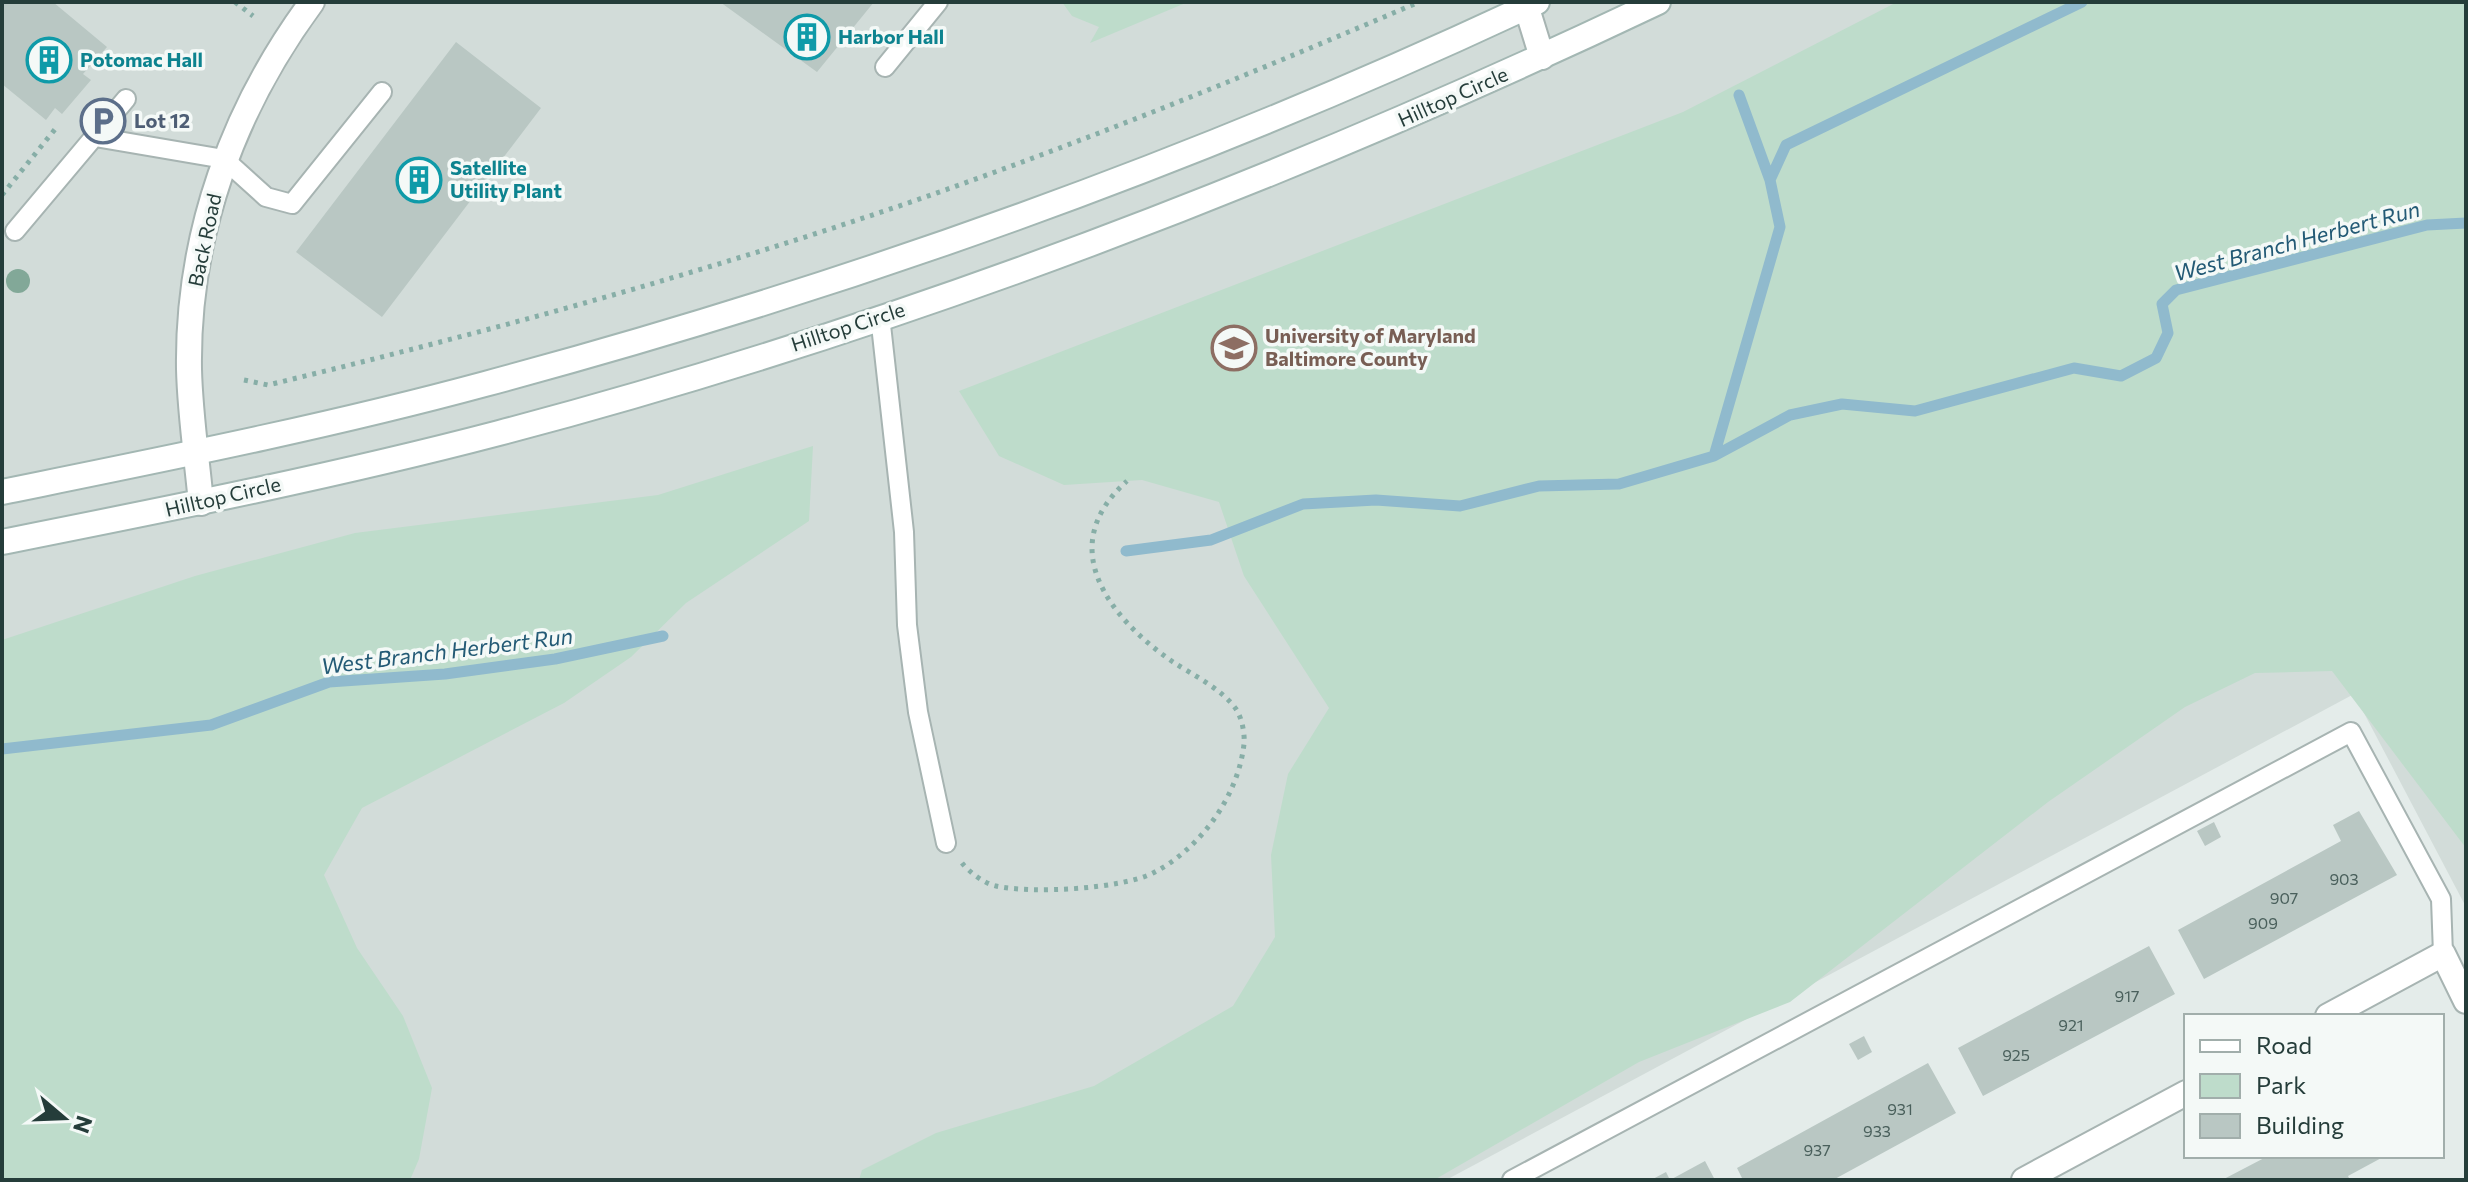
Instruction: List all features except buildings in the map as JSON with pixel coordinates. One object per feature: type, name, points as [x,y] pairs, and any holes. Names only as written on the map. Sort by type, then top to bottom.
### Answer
[{"type":"street","name":"Back Road","points":[[201,503],[189,370],[193,295],[203,231],[224,159],[275,56],[312,2]]},
{"type":"street","name":"Hilltop Circle","points":[[2,542],[201,503],[500,433],[744,361],[974,285],[1388,126],[1658,2]]},
{"type":"street","points":[[2,492],[196,453],[483,385],[731,314],[947,244],[1179,157],[1372,78],[1530,4],[1542,57]]},
{"type":"street","points":[[2332,1014],[2443,954],[2466,1001]]},
{"type":"street","points":[[2024,1180],[2184,1094]]},
{"type":"lane","points":[[885,67],[938,2]]},
{"type":"lane","points":[[95,137],[224,159],[266,197],[292,204],[382,92]]},
{"type":"lane","points":[[15,231],[126,99]]},
{"type":"lane","points":[[880,316],[904,532],[907,625],[918,712],[946,843]]},
{"type":"lane","points":[[1512,1180],[2351,732],[2441,899],[2443,954]]},
{"type":"path","points":[[235,2],[253,16]]},
{"type":"path","points":[[244,380],[268,385],[462,337],[772,247],[992,173],[1271,65],[1419,2]]},
{"type":"path","points":[[2,195],[56,128]]},
{"type":"path","points":[[946,843],[966,868],[993,886],[1042,891],[1101,885],[1152,874],[1204,835],[1223,805],[1244,744],[1243,726],[1236,709],[1171,660],[1115,609],[1099,582],[1092,557],[1094,520],[1110,496],[1127,481]]},
{"type":"shaded area","name":"University of Maryland Baltimore County","points":[[2,2],[2466,2],[2466,907],[2354,694],[1446,1180],[2,1180]]},
{"type":"green space","points":[[1062,2],[1188,2],[1090,43],[1099,27],[1072,16]]},
{"type":"green space","points":[[1897,2],[2466,2],[2466,848],[2332,671],[2255,673],[2185,707],[2048,802],[1790,1002],[1639,1062],[1434,1180],[859,1180],[862,1170],[936,1133],[1094,1086],[1233,1006],[1275,937],[1271,855],[1288,774],[1329,708],[1244,576],[1219,502],[1142,480],[1064,485],[999,456],[959,391],[1683,112]]},
{"type":"green space","points":[[813,446],[809,521],[686,603],[631,657],[564,703],[362,808],[324,875],[357,948],[403,1016],[432,1088],[419,1159],[410,1180],[2,1180],[2,640],[195,576],[355,533],[658,495]]},
{"type":"waterway","points":[[1714,456],[1780,227],[1770,180],[1786,145],[2082,2]]},
{"type":"waterway","points":[[1739,95],[1770,180]]},
{"type":"waterway","name":"West Branch Herbert Run","points":[[1126,551],[1211,540],[1303,504],[1376,500],[1460,506],[1539,486],[1619,484],[1714,456],[1790,415],[1842,404],[1915,411],[2074,368],[2121,376],[2156,358],[2168,333],[2162,304],[2176,290],[2427,225],[2466,223]]},
{"type":"waterway","name":"West Branch Herbert Run","points":[[2,749],[211,725],[329,682],[445,674],[555,659],[663,636]]},
{"type":"place","name":"Harbor Hall","points":[[807,37]]},
{"type":"place","name":"Potomac Hall","points":[[49,60]]},
{"type":"place","name":"Lot 12","points":[[103,121]]},
{"type":"place","name":"Satellite Utility Plant","points":[[419,180]]},
{"type":"place","name":"University of Maryland Baltimore County","points":[[1234,348]]}]
